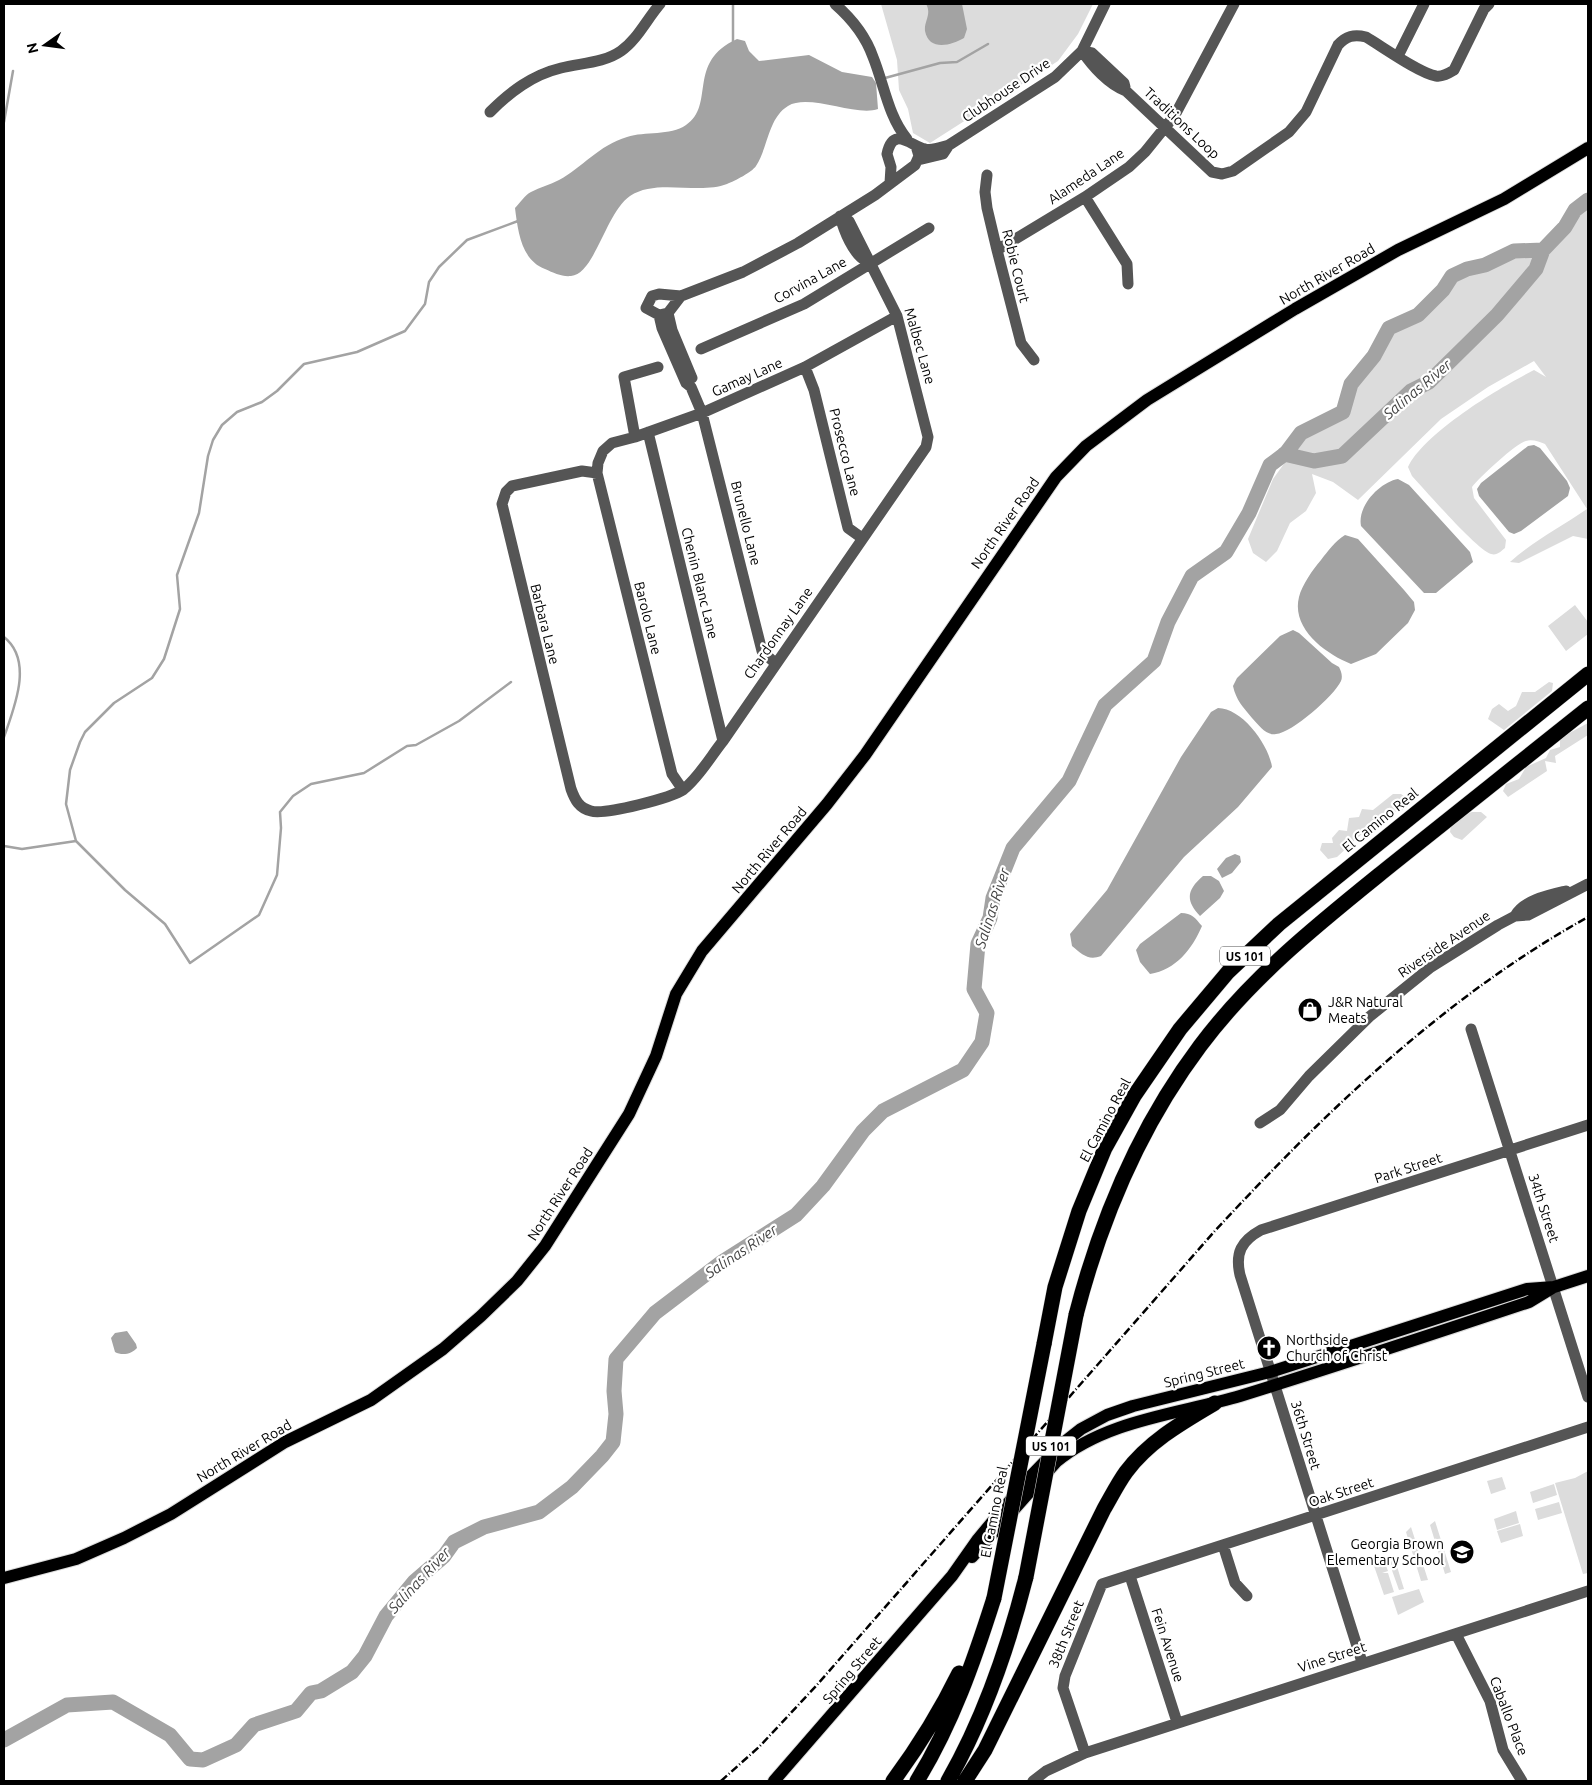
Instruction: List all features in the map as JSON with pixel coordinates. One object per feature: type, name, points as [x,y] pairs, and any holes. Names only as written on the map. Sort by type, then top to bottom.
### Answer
[{"type":"highway","name":"El Camino Real","points":[[916,1781],[952,1712],[994,1598],[1055,1287],[1080,1211],[1105,1148],[1134,1096],[1180,1029],[1228,972],[1279,924],[1588,674]]},
{"type":"highway","name":"US 101","points":[[948,1781],[988,1698],[1012,1631],[1026,1577],[1076,1315],[1086,1276],[1109,1210],[1140,1141],[1201,1045],[1276,962],[1322,921],[1588,708]]},
{"type":"highway","points":[[965,1781],[985,1750],[1104,1509],[1126,1472],[1145,1451],[1162,1437],[1215,1403]]},
{"type":"highway","points":[[893,1781],[917,1748],[944,1703],[986,1621]]},
{"type":"main road","name":"North River Road","points":[[4,1578],[76,1559],[124,1538],[171,1514],[284,1442],[371,1400],[433,1357],[482,1316],[517,1281],[545,1246],[629,1114],[656,1056],[676,994],[702,952],[827,804],[865,755],[1056,477],[1086,446],[1114,423],[1155,395],[1398,250],[1504,199],[1588,148]]},
{"type":"main road","name":"Spring Street","points":[[774,1781],[952,1576],[987,1542],[1056,1462],[1072,1449],[1111,1431],[1275,1385],[1529,1302],[1554,1287],[1588,1276]]},
{"type":"main road","name":"Spring Street","points":[[952,1576],[978,1538],[1030,1477],[1062,1444],[1081,1429],[1107,1415],[1133,1406],[1270,1372],[1527,1288],[1554,1287]]},
{"type":"street","points":[[490,112],[525,82],[559,68],[592,62],[620,52],[644,26],[660,4]]},
{"type":"street","points":[[835,4],[860,32],[869,47],[892,114],[912,143],[918,160]]},
{"type":"street","name":"Clubhouse Drive","points":[[681,296],[743,272],[798,243],[876,195],[918,160],[943,154],[949,146],[1055,77],[1082,51],[1105,4]]},
{"type":"street","name":"Alameda Lane","points":[[997,250],[1085,198],[1129,167],[1167,128],[1234,4]]},
{"type":"street","points":[[1398,56],[1424,4]]},
{"type":"street","name":"Traditions Loop","points":[[1082,51],[1092,53],[1124,83],[1126,91],[1212,172],[1222,174],[1233,171],[1289,132],[1306,112],[1338,45],[1343,40],[1357,35],[1366,37],[1436,76],[1446,75],[1454,70],[1482,5]]},
{"type":"street","points":[[890,183],[892,167],[887,154],[893,137],[892,114]]},
{"type":"street","name":"Clubhouse Drive","points":[[890,146],[900,138],[928,150],[949,146]]},
{"type":"street","points":[[892,167],[904,171]]},
{"type":"street","name":"Robie Court","points":[[987,175],[985,192],[987,208],[1017,331],[1021,343],[1034,360]]},
{"type":"street","points":[[1085,198],[1126,264],[1128,284]]},
{"type":"street","name":"Malbec Lane","points":[[840,216],[844,230],[862,258],[870,263],[883,284],[897,316],[928,441]]},
{"type":"street","name":"Corvina Lane","points":[[701,349],[804,304],[929,228]]},
{"type":"street","points":[[659,294],[681,296],[664,314],[646,308],[652,296],[659,294]]},
{"type":"street","name":"Brunello Lane","points":[[664,314],[662,328],[686,383],[691,387],[702,413],[762,651],[775,664]]},
{"type":"street","name":"Gamay Lane","points":[[603,451],[612,443],[702,413],[805,367],[897,316]]},
{"type":"street","points":[[634,437],[624,377],[658,367]]},
{"type":"street","name":"Prosecco Lane","points":[[805,367],[814,390],[848,528],[862,538]]},
{"type":"street","name":"Chenin Blanc Lane","points":[[648,432],[723,741]]},
{"type":"street","name":"Chardonnay Lane","points":[[627,807],[673,796],[683,790],[723,741],[926,447],[928,441]]},
{"type":"street","name":"Barolo Lane","points":[[603,451],[597,473],[672,774],[683,790]]},
{"type":"street","name":"Barbara Lane","points":[[597,473],[582,471],[512,486],[506,492],[502,504],[502,512],[575,800],[590,811],[602,813],[627,807]]},
{"type":"street","name":"Riverside Avenue","points":[[1260,1123],[1280,1110],[1309,1076],[1369,1017],[1431,967],[1515,916],[1528,915],[1585,885]]},
{"type":"street","name":"34th Street","points":[[1471,1029],[1588,1396]]},
{"type":"street","name":"Park Street","points":[[1240,1246],[1250,1236],[1261,1230],[1588,1125]]},
{"type":"street","name":"36th Street","points":[[1240,1246],[1237,1265],[1240,1276],[1362,1662]]},
{"type":"street","name":"Oak Street","points":[[1102,1584],[1588,1427]]},
{"type":"street","points":[[1223,1545],[1235,1583],[1247,1596]]},
{"type":"street","name":"Fein Avenue","points":[[1130,1576],[1177,1722]]},
{"type":"street","name":"38th Street","points":[[1085,1753],[1063,1688],[1065,1676],[1102,1584]]},
{"type":"street","name":"Vine Street","points":[[1033,1781],[1046,1770],[1085,1753],[1362,1662],[1588,1591]]},
{"type":"street","name":"Caballo Place","points":[[1456,1634],[1490,1701],[1503,1750],[1522,1781]]},
{"type":"shaded area","points":[[881,4],[1093,4],[1078,34],[1058,61],[930,143],[913,133],[908,109],[899,90],[897,60]]},
{"type":"shaded area","points":[[926,4],[962,4],[967,29],[964,38],[942,45],[931,42],[927,38],[925,31],[928,14]]},
{"type":"shaded area","points":[[737,39],[745,41],[749,51],[759,61],[809,55],[842,72],[872,77],[876,83],[878,109],[869,111],[858,110],[808,102],[788,106],[776,118],[760,159],[756,166],[747,174],[730,183],[716,187],[665,187],[640,191],[630,196],[622,204],[614,215],[594,254],[579,273],[564,276],[537,265],[522,244],[515,208],[531,192],[556,182],[608,145],[634,135],[673,131],[686,125],[695,117],[706,71],[712,59],[721,48]]},
{"type":"shaded area","points":[[1588,205],[1588,539],[1573,536],[1519,563],[1510,562],[1587,509],[1545,444],[1531,440],[1521,443],[1498,461],[1472,487],[1474,498],[1506,540],[1505,548],[1495,554],[1484,550],[1463,531],[1412,476],[1408,467],[1430,440],[1483,399],[1534,370],[1546,377],[1534,361],[1488,387],[1441,419],[1358,500],[1333,482],[1312,474],[1316,493],[1306,511],[1290,523],[1277,551],[1266,562],[1253,553],[1248,539],[1273,479],[1304,436],[1347,412],[1356,386],[1380,355],[1394,331],[1426,312],[1446,293],[1453,281],[1466,273],[1489,268],[1505,259],[1524,254],[1543,255]]},
{"type":"shaded area","points":[[1534,445],[1540,448],[1567,481],[1570,488],[1568,496],[1521,531],[1514,534],[1509,532],[1479,496],[1477,489],[1481,483],[1528,446]]},
{"type":"shaded area","points":[[1398,479],[1409,485],[1470,552],[1473,562],[1436,593],[1424,593],[1361,526],[1363,511],[1371,496],[1384,485]]},
{"type":"shaded area","points":[[1345,535],[1358,539],[1414,602],[1415,610],[1408,623],[1376,654],[1351,664],[1331,654],[1313,639],[1305,630],[1300,620],[1298,609],[1300,592],[1308,577],[1332,546]]},
{"type":"shaded area","points":[[1575,605],[1588,622],[1588,634],[1566,651],[1548,626]]},
{"type":"shaded area","points":[[1293,630],[1339,667],[1342,679],[1337,688],[1322,704],[1302,721],[1283,732],[1272,734],[1263,729],[1252,718],[1238,699],[1233,686],[1237,678],[1280,636]]},
{"type":"shaded area","points":[[1549,682],[1553,683],[1552,691],[1504,730],[1488,719],[1492,709],[1499,704],[1508,711],[1516,706],[1522,692],[1535,692]]},
{"type":"shaded area","points":[[1218,708],[1236,714],[1253,729],[1266,748],[1272,767],[1238,807],[1184,857],[1101,956],[1092,958],[1085,956],[1072,946],[1070,934],[1107,890],[1181,757],[1211,712]]},
{"type":"shaded area","points":[[1588,723],[1588,735],[1555,756],[1556,763],[1545,761],[1547,771],[1508,797],[1503,791],[1506,784],[1519,779],[1526,767],[1546,758],[1550,750],[1560,747],[1560,739]]},
{"type":"shaded area","points":[[1393,794],[1401,794],[1408,799],[1410,805],[1401,811],[1391,812],[1374,829],[1363,833],[1337,857],[1328,859],[1320,850],[1322,843],[1333,843],[1332,838],[1339,830],[1347,831],[1349,818],[1359,817],[1362,809],[1373,810]]},
{"type":"shaded area","points":[[1472,812],[1481,812],[1487,817],[1462,840],[1454,837],[1450,832],[1452,819]]},
{"type":"shaded area","points":[[1235,854],[1240,856],[1241,862],[1232,873],[1222,878],[1217,869],[1226,858]]},
{"type":"shaded area","points":[[1203,876],[1211,876],[1219,881],[1224,891],[1220,898],[1200,916],[1192,905],[1190,895],[1194,886]]},
{"type":"shaded area","points":[[1181,913],[1191,915],[1202,926],[1198,935],[1188,950],[1175,963],[1159,972],[1150,974],[1140,962],[1136,950],[1140,944]]},
{"type":"shaded area","points":[[127,1331],[137,1348],[127,1354],[115,1352],[111,1338],[115,1333]]},
{"type":"shaded area","points":[[1588,1471],[1588,1573],[1583,1574],[1555,1483],[1575,1478]]},
{"type":"shaded area","points":[[1502,1477],[1506,1489],[1491,1494],[1487,1481]]},
{"type":"shaded area","points":[[1554,1484],[1557,1495],[1533,1503],[1530,1492]]},
{"type":"shaded area","points":[[1559,1502],[1562,1513],[1538,1520],[1535,1509]]},
{"type":"shaded area","points":[[1516,1511],[1519,1523],[1497,1530],[1494,1519]]},
{"type":"shaded area","points":[[1435,1521],[1451,1572],[1445,1574],[1430,1525]]},
{"type":"shaded area","points":[[1520,1524],[1523,1536],[1501,1543],[1497,1531]]},
{"type":"shaded area","points":[[1411,1527],[1428,1580],[1421,1581],[1406,1532]]},
{"type":"shaded area","points":[[1395,1560],[1404,1589],[1399,1590],[1389,1562]]},
{"type":"shaded area","points":[[1385,1563],[1388,1571],[1382,1573],[1388,1573],[1394,1592],[1384,1595],[1374,1566]]},
{"type":"shaded area","points":[[1419,1589],[1424,1602],[1398,1615],[1392,1597]]},
{"type":"waterway","points":[[733,4],[733,42]]},
{"type":"waterway","points":[[885,78],[940,63],[957,62],[988,44]]},
{"type":"waterway","points":[[4,122],[13,71]]},
{"type":"waterway","name":"Salinas River","points":[[4,1740],[67,1705],[113,1702],[170,1735],[190,1759],[203,1760],[236,1745],[254,1725],[296,1711],[311,1693],[321,1691],[352,1672],[365,1656],[386,1616],[414,1582],[444,1556],[454,1542],[484,1527],[539,1512],[572,1487],[613,1442],[616,1414],[614,1391],[616,1359],[655,1313],[722,1262],[796,1215],[823,1186],[863,1131],[883,1111],[963,1070],[982,1042],[987,1013],[974,989],[978,944],[990,918],[993,898],[1013,848],[1069,781],[1105,705],[1154,661],[1168,622],[1192,576],[1226,552],[1249,513],[1270,465],[1286,453],[1301,433],[1343,412],[1351,384],[1374,356],[1389,328],[1418,315],[1443,290],[1452,276],[1467,269],[1485,265],[1514,251],[1543,250],[1565,227],[1575,210],[1588,200]]},
{"type":"waterway","points":[[511,682],[459,721],[416,745],[407,746],[364,773],[311,784],[293,796],[280,812],[281,828],[277,875],[259,915],[190,963],[165,924],[125,890],[76,841],[66,804],[70,770],[85,732],[114,703],[152,678],[164,659],[180,609],[177,575],[199,513],[208,456],[213,440],[222,425],[237,412],[262,402],[277,391],[304,364],[357,352],[405,331],[425,304],[429,282],[439,267],[467,240],[518,221]]},
{"type":"waterway","name":"Salinas River","points":[[1284,454],[1314,461],[1342,456],[1411,391],[1429,382],[1497,315],[1536,269],[1543,250]]},
{"type":"waterway","points":[[4,637],[13,647],[18,659],[20,672],[16,699],[4,737]]},
{"type":"waterway","points":[[4,846],[22,849],[76,841]]},
{"type":"railway","points":[[721,1781],[760,1746],[816,1686],[1213,1233],[1298,1144],[1342,1101],[1435,1020],[1484,983],[1588,917]]},
{"type":"place","name":"J&R Natural Meats","points":[[1310,1010]]},
{"type":"place","name":"Northside Church of Christ","points":[[1269,1348]]},
{"type":"place","name":"Georgia Brown Elementary School","points":[[1462,1552]]}]
